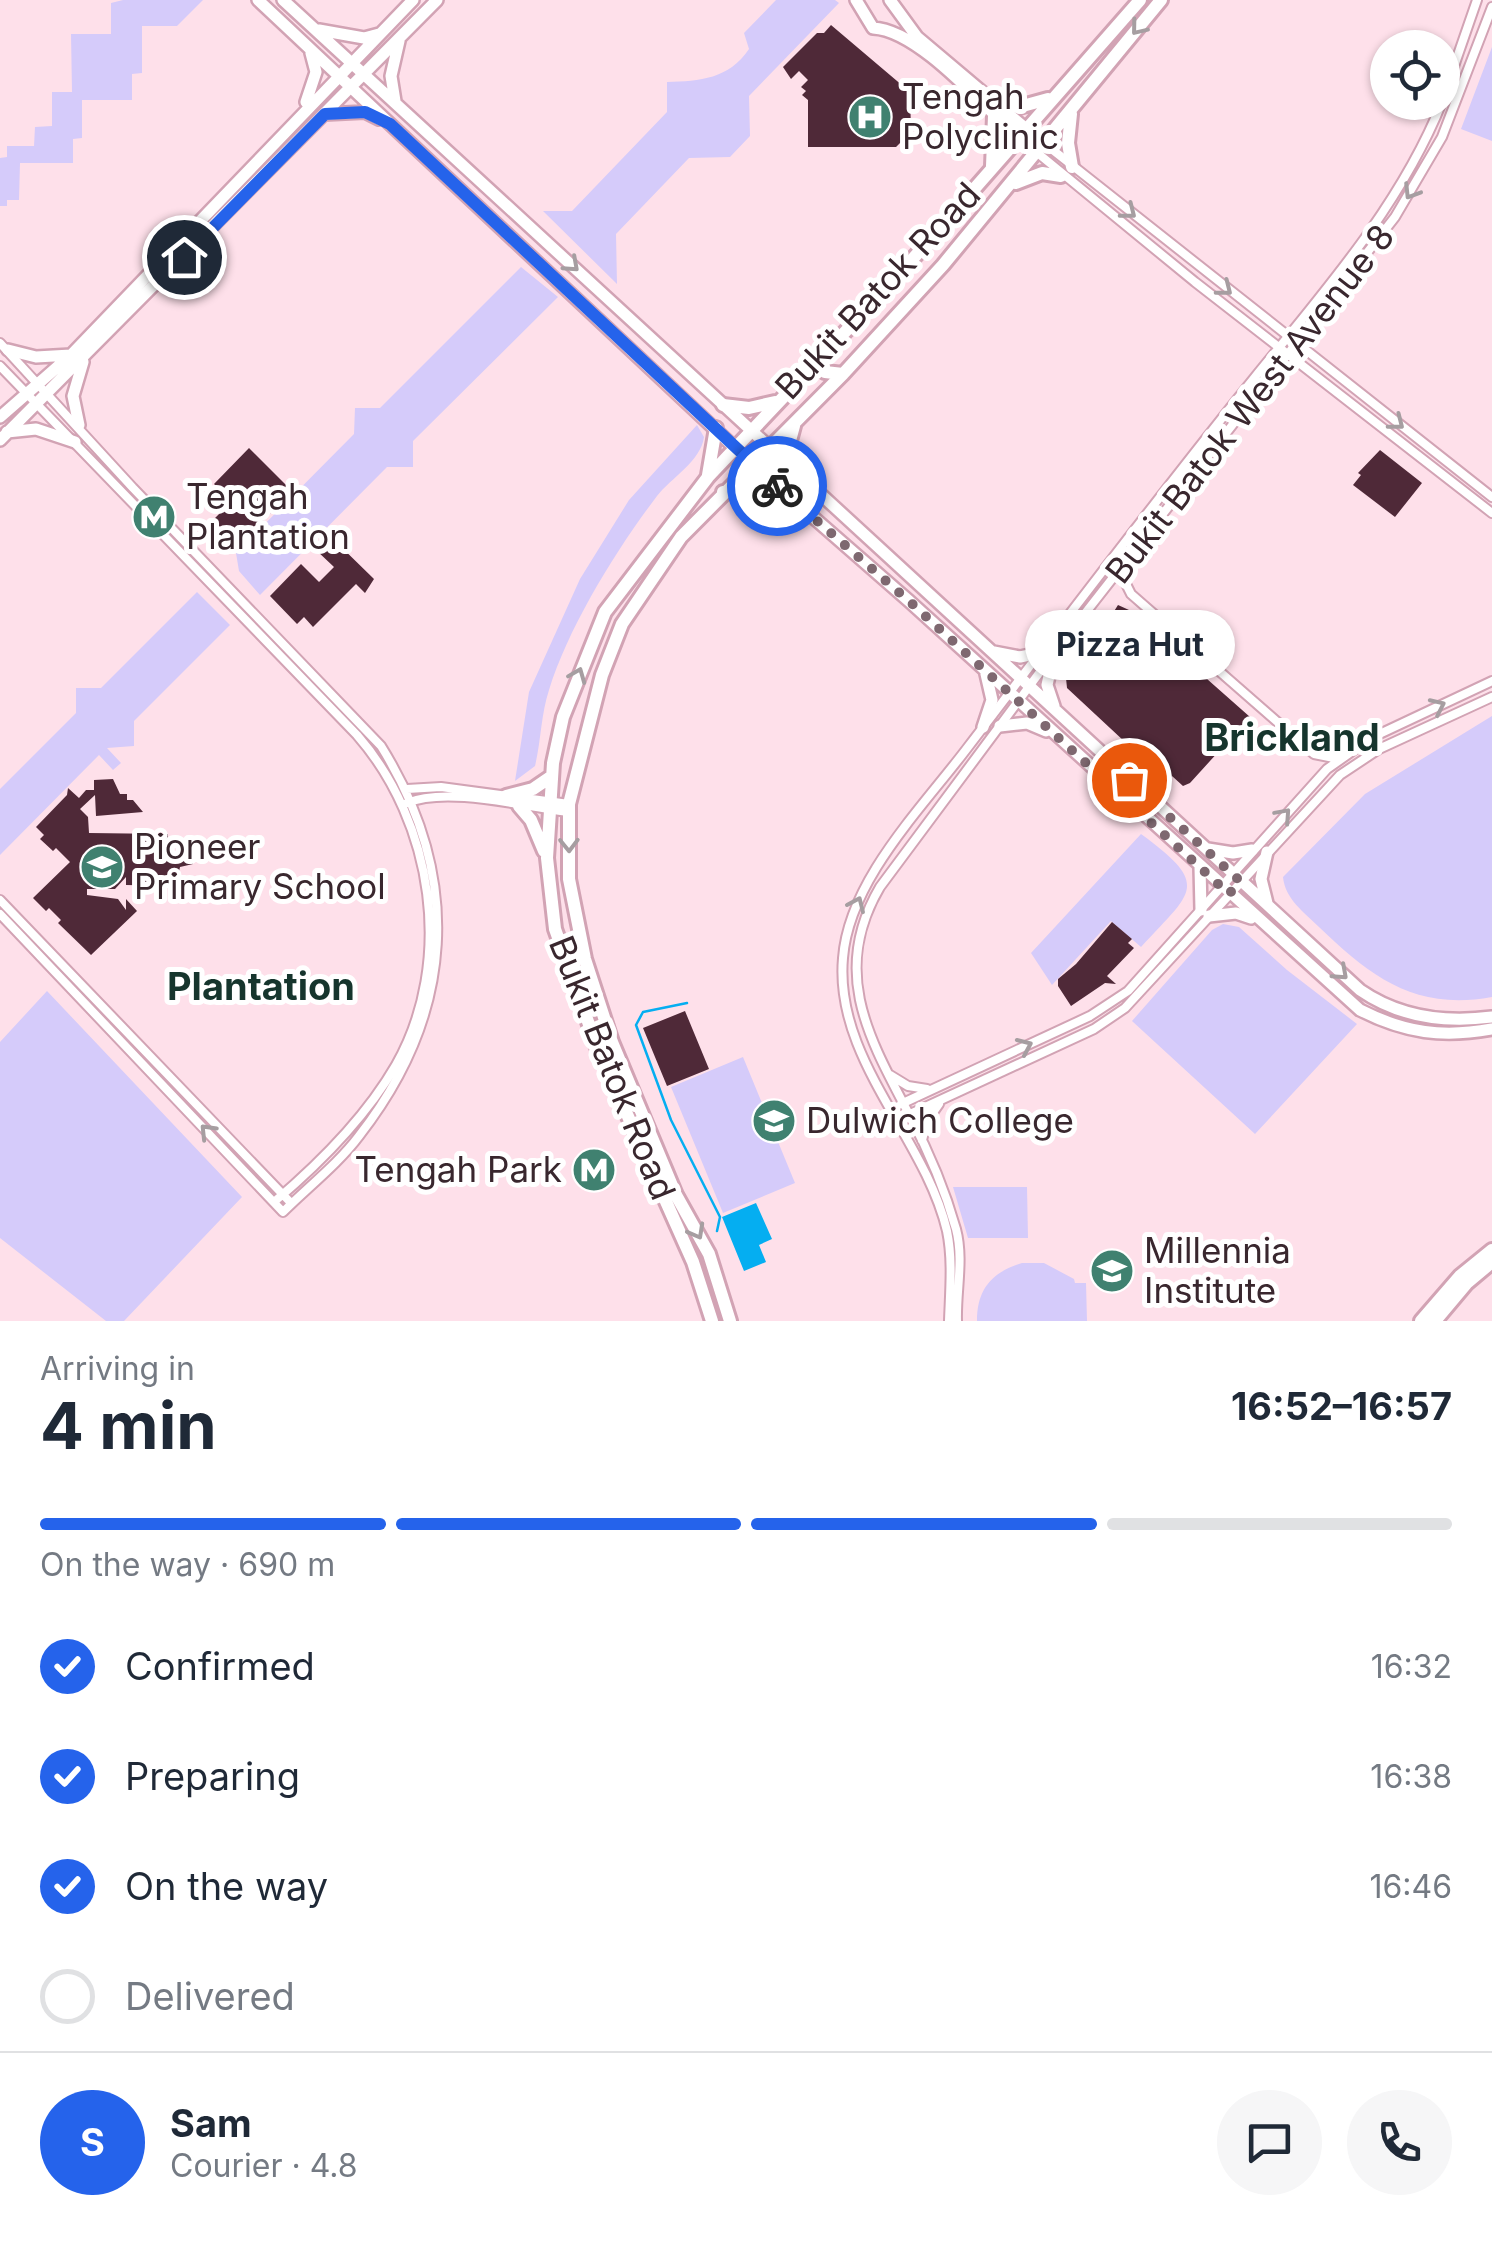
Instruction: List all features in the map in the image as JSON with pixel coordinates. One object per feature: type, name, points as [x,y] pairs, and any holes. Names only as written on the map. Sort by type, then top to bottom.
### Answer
[{"type":"main road","name":"Bukit Batok Road","points":[[712,1321],[693,1262],[604,1064],[555,929],[546,858],[552,776],[563,717],[605,612],[708,477],[896,278],[1140,0]]},
{"type":"main road","name":"Bukit Batok Road","points":[[730,1321],[708,1254],[676,1195],[612,1042],[585,959],[570,878],[569,808],[588,720],[622,624],[681,538],[915,296],[1161,0]]},
{"type":"main road","points":[[991,168],[996,110],[1054,97]]},
{"type":"main road","points":[[1009,186],[1035,175],[1066,171],[1071,111]]},
{"type":"main road","points":[[896,278],[910,282],[915,296]]},
{"type":"main road","points":[[821,355],[825,372],[843,374]]},
{"type":"main road","points":[[723,405],[749,408],[775,402]]},
{"type":"main road","points":[[793,468],[789,440],[800,415]]},
{"type":"main road","points":[[708,477],[716,428]]},
{"type":"main road","points":[[723,492],[762,488],[785,493]]},
{"type":"main road","points":[[506,796],[533,789],[552,776]]},
{"type":"main road","points":[[520,806],[537,831],[546,858]]},
{"type":"main road","points":[[1420,1321],[1460,1276],[1492,1250]]},
{"type":"main road","points":[[1435,1321],[1470,1279],[1492,1262]]},
{"type":"street","points":[[258,0],[751,463],[1060,736],[1360,1010],[1432,1035],[1492,1029]]},
{"type":"street","points":[[283,0],[1360,990],[1381,1002],[1434,1018],[1492,1017]]},
{"type":"street","points":[[4,436],[38,403],[43,388],[71,354],[413,0]]},
{"type":"street","points":[[0,418],[27,394],[43,388],[85,358],[437,0]]},
{"type":"street","points":[[856,0],[873,28],[886,28],[913,42],[996,110]]},
{"type":"street","points":[[890,0],[918,37],[1040,149],[1288,355],[1492,513]]},
{"type":"street","name":"Bukit Batok West Avenue 8","points":[[1460,50],[1477,0]]},
{"type":"street","name":"Bukit Batok West Avenue 8","points":[[949,1321],[947,1232],[898,1120],[854,1038],[843,988],[846,935],[858,898],[983,727],[1014,696],[1039,653],[1280,348],[1292,341],[1395,217],[1432,155],[1492,7]]},
{"type":"street","points":[[886,28],[897,13]]},
{"type":"street","points":[[314,30],[364,38],[380,33]]},
{"type":"street","points":[[397,105],[391,76],[400,36]]},
{"type":"street","points":[[303,111],[316,72],[311,50]]},
{"type":"street","points":[[325,114],[365,112],[390,124]]},
{"type":"street","name":"Bukit Batok West Avenue 8","points":[[1024,682],[1054,653],[1106,589],[1288,355],[1292,341],[1380,216],[1434,120]]},
{"type":"street","points":[[1420,149],[1429,147],[1432,155]]},
{"type":"street","points":[[1066,171],[1492,498]]},
{"type":"street","points":[[4,347],[36,357],[71,354]]},
{"type":"street","points":[[0,914],[283,1212],[357,1139],[405,1066],[426,1016],[438,954],[438,918],[429,853],[382,746],[133,488],[4,347]]},
{"type":"street","points":[[79,425],[73,396],[85,358]]},
{"type":"street","points":[[0,366],[329,704],[403,791]]},
{"type":"street","points":[[4,436],[36,429],[75,442]]},
{"type":"street","points":[[1124,566],[1124,582],[1131,594],[1314,754],[1339,759]]},
{"type":"street","points":[[1106,589],[1131,594]]},
{"type":"street","points":[[990,651],[1020,657],[1039,653]]},
{"type":"street","points":[[1054,653],[1047,685],[1055,710]]},
{"type":"street","points":[[983,668],[992,694],[983,727]]},
{"type":"street","points":[[1236,877],[1252,850],[1339,759],[1370,738],[1492,681]]},
{"type":"street","points":[[329,704],[336,696]]},
{"type":"street","name":"Bukit Batok West Avenue 8","points":[[957,1321],[957,1235],[922,1140],[864,1020],[856,981],[857,946],[865,916],[880,887],[1000,726],[1014,696]]},
{"type":"street","points":[[898,1120],[1094,1029],[1125,1008],[1236,877],[1266,852],[1340,775],[1362,758],[1492,697]]},
{"type":"street","points":[[1000,726],[1027,723],[1060,736]]},
{"type":"street","points":[[1314,754],[1316,780]]},
{"type":"street","points":[[403,791],[441,787],[549,806]]},
{"type":"street","points":[[408,802],[446,797],[569,808]]},
{"type":"street","points":[[274,1202],[374,1099],[398,1061],[416,1014],[423,986],[429,918],[408,802]]},
{"type":"street","points":[[1204,848],[1233,853],[1252,850]]},
{"type":"street","points":[[1266,852],[1261,888],[1269,907]]},
{"type":"street","points":[[1200,867],[1205,913]]},
{"type":"street","points":[[0,900],[292,1204]]},
{"type":"street","points":[[892,1108],[1090,1016],[1128,990],[1205,913],[1236,913],[1260,921]]},
{"type":"street","points":[[889,1074],[915,1088],[937,1087]]},
{"type":"street","points":[[922,1140],[931,1113],[950,1096]]},
{"type":"shaded area","points":[[203,0],[177,26],[142,26],[142,73],[132,74],[132,100],[82,100],[82,138],[73,139],[73,163],[20,163],[19,200],[7,200],[7,206],[0,206],[0,158],[7,157],[7,146],[34,146],[35,127],[52,126],[52,92],[72,92],[71,34],[111,34],[111,3]]},
{"type":"shaded area","points":[[776,0],[839,3],[749,96],[750,136],[730,157],[689,158],[616,234],[617,284],[543,211],[572,211],[667,112],[667,82],[713,76],[741,59],[749,49],[744,33]]},
{"type":"shaded area","points":[[1492,47],[1492,141],[1461,129]]},
{"type":"shaded area","points":[[521,267],[558,297],[413,441],[413,467],[387,467],[260,595],[239,571],[236,553],[354,434],[355,408],[380,408]]},
{"type":"shaded area","points":[[697,425],[704,437],[702,446],[641,517],[581,615],[549,690],[535,766],[515,781],[529,692],[580,579],[629,500]]},
{"type":"shaded area","points":[[197,592],[230,625],[134,721],[134,746],[107,748],[121,763],[113,770],[99,755],[0,855],[0,789],[76,713],[76,688],[101,688]]},
{"type":"shaded area","points":[[1492,716],[1492,997],[1440,999],[1417,994],[1376,975],[1338,945],[1296,905],[1283,877],[1365,794]]},
{"type":"shaded area","points":[[1141,834],[1163,851],[1186,878],[1182,900],[1141,947],[1111,921],[1052,985],[1031,953]]},
{"type":"shaded area","points":[[1223,924],[1239,927],[1357,1024],[1255,1134],[1132,1021],[1212,930]]},
{"type":"shaded area","points":[[47,991],[242,1197],[124,1321],[106,1321],[0,1238],[0,1042]]},
{"type":"shaded area","points":[[743,1057],[795,1183],[723,1213],[671,1087]]},
{"type":"shaded area","points":[[953,1187],[1027,1187],[1028,1238],[968,1238]]},
{"type":"shaded area","points":[[1022,1263],[1044,1263],[1075,1283],[1086,1283],[1087,1321],[977,1321],[988,1283],[1002,1271]]},
{"type":"water","points":[[756,1203],[772,1239],[759,1245],[766,1262],[744,1271],[722,1217]]},
{"type":"building","points":[[831,25],[910,92],[911,132],[896,147],[808,147],[808,100],[801,87],[808,80],[799,71],[791,79],[783,67],[817,33],[824,33]]},
{"type":"building","points":[[249,448],[292,491],[245,539],[241,536],[235,542],[213,520],[232,501],[214,484]]},
{"type":"building","points":[[1380,450],[1422,483],[1395,517],[1353,485],[1361,475],[1358,473]]},
{"type":"building","points":[[330,536],[374,579],[365,593],[356,584],[313,627],[304,617],[297,624],[270,596],[301,564],[319,582],[334,567],[316,550]]},
{"type":"building","points":[[1118,605],[1129,610],[1250,717],[1183,786],[1172,776],[1168,782],[1067,688],[1066,678]]},
{"type":"building","name":"Pioneer Primary School","points":[[113,779],[120,794],[127,794],[127,800],[133,800],[143,812],[96,816],[95,795],[80,809],[88,817],[89,833],[168,834],[167,847],[176,853],[181,849],[193,864],[180,867],[176,886],[126,885],[126,877],[115,889],[87,889],[87,895],[118,899],[126,910],[126,899],[137,911],[91,955],[58,923],[61,920],[49,908],[46,911],[33,898],[70,862],[40,839],[44,835],[36,827],[67,795],[68,788],[79,798],[86,790],[94,790],[94,780]]},
{"type":"building","points":[[1112,922],[1132,939],[1128,943],[1134,948],[1107,976],[1116,984],[1105,983],[1071,1006],[1058,986],[1058,979]]},
{"type":"building","points":[[685,1011],[709,1069],[667,1086],[643,1028]]},
{"type":"waterway","points":[[687,1003],[643,1012],[636,1025],[671,1120],[720,1217],[717,1231]]},
{"type":"way so far","points":[[777,486],[1060,736],[1229,894],[1240,881],[1129,780]]},
{"type":"place","name":"Tengah Polyclinic","points":[[870,117]]},
{"type":"place","name":"Tengah Plantation","points":[[154,517]]},
{"type":"place","name":"Pizza Hut","points":[[1129,780]]},
{"type":"place","name":"Pioneer Primary School","points":[[102,867]]},
{"type":"place","name":"Dulwich College","points":[[774,1121]]},
{"type":"place","name":"Tengah Park","points":[[594,1170]]},
{"type":"place","name":"Millennia Institute","points":[[1112,1271]]},
{"type":"district","name":"Brickland","points":[[1292,738]]},
{"type":"district","name":"Plantation","points":[[261,987]]},
{"type":"route","points":[[184,257],[325,114],[365,112],[390,124],[777,486]]}]
